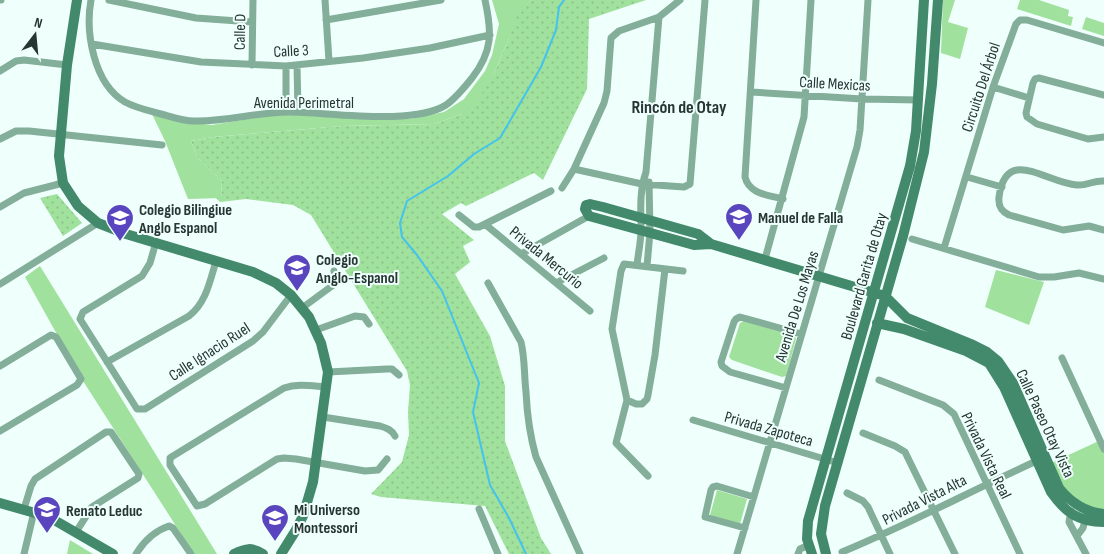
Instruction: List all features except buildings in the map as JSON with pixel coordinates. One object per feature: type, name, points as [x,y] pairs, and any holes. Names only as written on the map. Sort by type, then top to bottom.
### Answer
[{"type":"street","points":[[77,0],[67,65],[60,134],[60,166],[64,184],[78,206],[98,224],[253,272],[276,282],[302,308],[316,330],[325,356],[328,372],[323,417],[309,499],[285,553]]},
{"type":"street","name":"Avenida Perimetral","points":[[91,0],[89,13],[92,44],[102,77],[112,91],[126,102],[148,110],[194,121],[286,112],[374,116],[415,115],[432,112],[445,106],[455,98],[475,74],[488,50],[489,21],[484,0]]},
{"type":"street","points":[[109,0],[196,18],[252,22]]},
{"type":"street","name":"Calle D","points":[[252,65],[253,0]]},
{"type":"street","points":[[325,0],[329,61]]},
{"type":"street","points":[[326,20],[441,0]]},
{"type":"street","points":[[562,188],[574,169],[604,103],[607,91],[611,38],[615,33],[659,17],[680,0]]},
{"type":"street","points":[[574,169],[645,184],[684,187],[690,184],[705,0]]},
{"type":"street","points":[[756,0],[745,178],[747,184],[759,192],[783,198]]},
{"type":"street","points":[[765,259],[803,125],[807,95],[810,0]]},
{"type":"street","name":"Avenida De Los Mayas","points":[[737,554],[857,147],[868,0]]},
{"type":"street","name":"Boulevard Garita de Otay","points":[[810,550],[807,539],[808,521],[910,166],[916,131],[924,0]]},
{"type":"street","name":"Boulevard Garita de Otay","points":[[826,554],[821,534],[825,506],[918,182],[924,152],[932,84],[938,0]]},
{"type":"street","points":[[647,266],[644,219],[645,184],[659,17]]},
{"type":"street","name":"Circuito Del Árbol","points":[[944,248],[993,86],[1016,24],[1020,20],[1027,20],[1104,43]]},
{"type":"street","name":"Calle 3","points":[[92,44],[173,58],[286,66],[363,58],[430,48],[490,35]]},
{"type":"street","points":[[0,71],[16,61],[24,60],[67,65]]},
{"type":"street","points":[[297,65],[298,112]]},
{"type":"street","points":[[286,66],[286,112]]},
{"type":"street","points":[[1104,95],[1039,78],[1035,79],[1033,83],[1026,113],[1032,122],[1088,139],[1104,137]]},
{"type":"street","points":[[993,86],[1029,98]]},
{"type":"street","name":"Calle Mexicas","points":[[751,92],[862,99],[918,100]]},
{"type":"street","points":[[0,139],[16,132],[29,131],[162,145]]},
{"type":"street","points":[[1104,181],[1076,185],[1018,169],[1008,173],[999,196],[1000,208],[1009,215],[1062,230],[1089,226],[1104,230]]},
{"type":"street","points":[[967,177],[1002,187]]},
{"type":"street","points":[[0,207],[24,193],[64,184]]},
{"type":"street","points":[[459,215],[476,228],[486,225],[551,191]]},
{"type":"street","points":[[589,216],[586,210],[588,204],[698,234],[711,244]]},
{"type":"street","points":[[600,219],[603,207]]},
{"type":"street","points":[[521,254],[589,216],[694,245],[711,244],[885,296]]},
{"type":"street","points":[[0,284],[98,224]]},
{"type":"street","name":"Privada Mercurio","points":[[486,225],[590,310]]},
{"type":"street","points":[[637,265],[645,231]]},
{"type":"street","points":[[912,239],[1039,277],[1079,273],[1104,279]]},
{"type":"street","points":[[156,242],[150,263],[142,276],[83,312],[80,319],[107,362],[197,310],[206,293],[216,261]]},
{"type":"street","points":[[556,283],[604,258]]},
{"type":"street","points":[[648,476],[616,443],[628,400],[612,329],[621,271],[622,267],[627,264],[683,271]]},
{"type":"street","points":[[628,400],[636,404],[642,404],[647,399],[655,355],[665,268]]},
{"type":"street","points":[[302,308],[336,283],[334,272]]},
{"type":"street","points":[[488,283],[521,342],[532,443],[536,457],[580,554]]},
{"type":"street","name":"Calle Ignacio Ruel","points":[[107,362],[132,403],[137,409],[145,409],[244,348],[263,332],[291,296]]},
{"type":"street","name":"Calle Paseo Otay Vista","points":[[885,296],[907,318],[973,345],[987,352],[998,361],[1041,458],[1051,492],[1064,509],[1072,508],[1104,522]]},
{"type":"street","points":[[316,330],[355,316],[364,317],[369,324]]},
{"type":"street","points":[[786,388],[730,372],[722,366],[721,362],[734,322],[740,317],[801,334]]},
{"type":"street","points":[[904,329],[907,318]]},
{"type":"street","name":"Calle Paseo Otay Vista","points":[[878,323],[904,329],[979,357],[989,364],[1008,385]]},
{"type":"street","points":[[0,366],[51,335],[56,337],[80,376],[80,382],[77,385],[0,431]]},
{"type":"street","points":[[1062,358],[1104,449]]},
{"type":"street","points":[[328,372],[392,369],[399,374]]},
{"type":"street","name":"Privada Vista Real","points":[[879,380],[949,409],[954,414],[1020,554]]},
{"type":"street","points":[[327,387],[293,385],[284,388],[170,458],[170,465],[195,503],[198,506],[205,504],[277,459],[284,458],[372,471],[382,467],[388,459]]},
{"type":"street","points":[[323,417],[380,426],[393,432],[395,436]]},
{"type":"street","name":"Privada Zapoteca","points":[[693,420],[838,463]]},
{"type":"street","points":[[24,554],[30,486],[35,479],[106,432],[113,433],[139,474],[137,480],[92,507],[76,532]]},
{"type":"street","points":[[863,433],[905,452],[955,554]]},
{"type":"street","name":"Privada Vista Alta","points":[[842,552],[882,536],[986,483],[1041,458]]},
{"type":"street","points":[[745,528],[705,517],[711,490],[717,486],[754,497]]},
{"type":"street","points":[[847,493],[863,501],[868,507],[890,554]]},
{"type":"street","points":[[0,502],[49,517],[112,554]]},
{"type":"street","points":[[1072,508],[1069,522],[1086,554]]},
{"type":"street","points":[[479,509],[498,554]]},
{"type":"street","name":"Calle Paseo Otay Vista","points":[[1086,515],[1104,514]]},
{"type":"street","points":[[1077,536],[1086,515]]},
{"type":"street","points":[[136,554],[145,541],[166,526],[173,528],[190,554]]},
{"type":"street","points":[[234,554],[247,548],[263,554]]},
{"type":"street","points":[[798,554],[800,549],[810,550]]},
{"type":"green space","points":[[492,0],[531,0],[517,16],[494,73],[480,97],[462,114],[434,124],[342,126],[213,137],[191,141],[197,157],[222,181],[221,198],[188,199],[152,114],[175,121],[212,125],[286,113],[410,119],[444,112],[464,99],[485,71],[492,55],[499,24]]},
{"type":"green space","points":[[531,0],[646,0],[589,19],[587,89],[543,180],[534,173],[466,206],[461,203],[442,214],[474,240],[463,246],[470,262],[455,274],[490,336],[505,386],[505,441],[541,538],[551,554],[509,554],[485,506],[381,497],[371,494],[402,462],[409,435],[410,385],[407,371],[311,215],[293,205],[246,199],[220,202],[216,198],[221,197],[222,181],[197,157],[191,141],[213,137],[342,126],[434,124],[462,114],[494,73],[508,41],[516,16]]},
{"type":"green space","points":[[943,0],[955,0],[948,22],[968,28],[960,59],[941,53]]},
{"type":"green space","points":[[1020,0],[1039,0],[1069,10],[1068,16],[1073,17],[1071,26],[1017,9]]},
{"type":"green space","points":[[1086,17],[1104,23],[1104,36],[1082,29]]},
{"type":"green space","points":[[57,194],[82,223],[63,236],[40,198]]},
{"type":"green space","points":[[40,266],[217,554],[194,554],[83,381],[25,277]]},
{"type":"green space","points":[[996,270],[1044,282],[1029,325],[985,307]]},
{"type":"green space","points":[[744,321],[795,336],[796,339],[786,376],[782,377],[732,360],[729,357],[740,323]]},
{"type":"green space","points":[[1101,440],[1104,446],[1104,514],[1074,504],[1049,464]]},
{"type":"green space","points":[[717,490],[747,499],[740,524],[710,515]]},
{"type":"green space","points":[[70,540],[93,554],[67,554]]},
{"type":"waterway","points":[[526,554],[509,518],[490,485],[473,412],[479,383],[442,291],[402,237],[400,223],[407,201],[448,176],[474,154],[500,138],[541,67],[556,30],[559,7],[564,0]]},
{"type":"place","name":"Manuel de Falla","points":[[739,241]]},
{"type":"place","name":"Colegio Bilingiue Anglo Espanol","points":[[120,242]]},
{"type":"place","name":"Colegio Anglo-Espanol","points":[[297,292]]},
{"type":"place","name":"Renato Leduc","points":[[47,534]]},
{"type":"place","name":"Mi Universo Montessori","points":[[275,542]]},
{"type":"district","name":"Rincón de Otay","points":[[679,107]]}]
